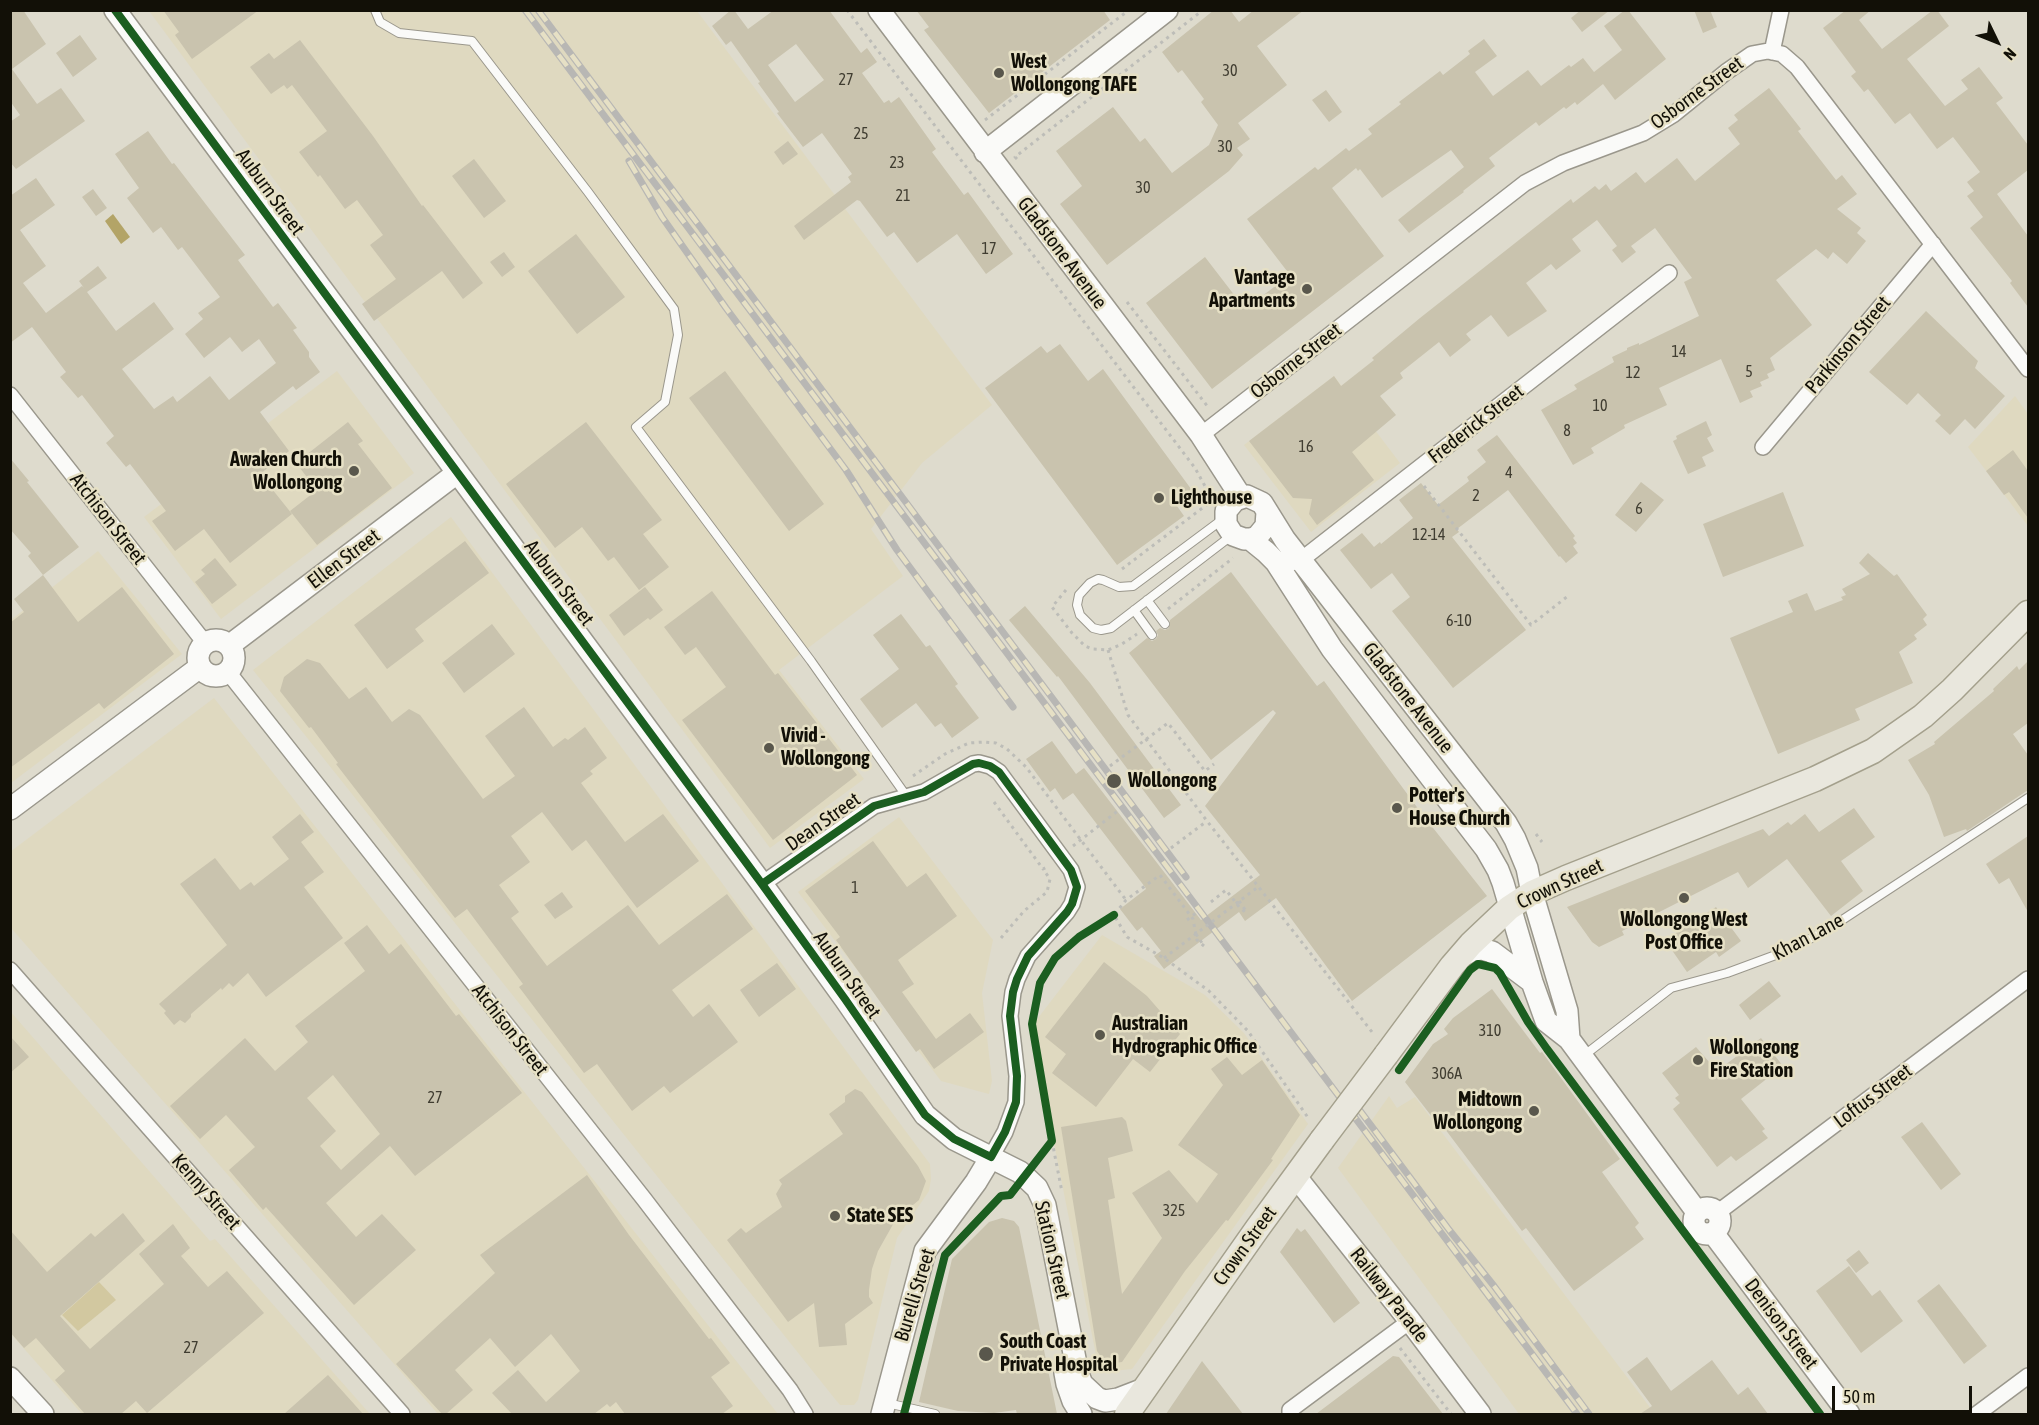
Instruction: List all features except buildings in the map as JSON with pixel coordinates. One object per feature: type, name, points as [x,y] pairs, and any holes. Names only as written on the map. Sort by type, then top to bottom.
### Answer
[{"type":"main road","name":"Auburn Street","points":[[115,10],[762,884],[925,1115],[954,1139],[991,1157]]},
{"type":"main road","name":"Gladstone Avenue","points":[[879,10],[1201,435],[1241,497]]},
{"type":"main road","points":[[985,152],[1167,10]]},
{"type":"main road","name":"Ellen Street","points":[[230,645],[458,473]]},
{"type":"main road","points":[[1241,497],[1258,499],[1268,512],[1266,526],[1257,537],[1236,530],[1230,504],[1241,497]]},
{"type":"main road","name":"Gladstone Avenue","points":[[1268,512],[1301,560],[1506,823],[1523,857],[1532,893]]},
{"type":"main road","name":"Gladstone Avenue","points":[[1236,530],[1266,552],[1278,566],[1332,649],[1486,849],[1498,870],[1509,908]]},
{"type":"main road","name":"Crown Street","points":[[1127,1414],[1322,1140],[1459,958],[1509,908],[1532,893],[1815,778],[1873,751],[1915,722],[1945,697],[2028,613]]},
{"type":"main road","points":[[218,639],[230,645],[235,660],[228,672],[212,676],[200,667],[199,651],[205,643],[218,639]]},
{"type":"main road","points":[[10,809],[200,667]]},
{"type":"main road","name":"Denison Street","points":[[1532,893],[1566,1011],[1569,1039]]},
{"type":"main road","name":"Denison Street","points":[[1509,908],[1546,1022],[1569,1039],[1709,1219],[1849,1414]]},
{"type":"main road","points":[[1459,958],[1473,950],[1482,949],[1492,952],[1532,982]]},
{"type":"main road","name":"Station Street","points":[[991,1157],[1025,1176],[1042,1199],[1080,1380],[1097,1398],[1113,1400],[1144,1389]]},
{"type":"main road","name":"Burelli Street","points":[[884,1408],[925,1251],[976,1182],[991,1157]]},
{"type":"main road","name":"Railway Parade","points":[[1296,1177],[1480,1414]]},
{"type":"main road","name":"Station Street","points":[[1074,1349],[1065,1373],[1070,1394],[1081,1414]]},
{"type":"main road","points":[[10,1378],[43,1414]]},
{"type":"street","points":[[1780,10],[1772,52],[1782,54],[1797,67],[2028,369]]},
{"type":"street","name":"Osborne Street","points":[[1201,435],[1525,183],[1563,163],[1643,133],[1674,114],[1725,72],[1752,54],[1772,52]]},
{"type":"street","name":"Parkinson Street","points":[[1763,447],[1933,244]]},
{"type":"street","name":"Frederick Street","points":[[1278,566],[1301,560],[1669,273]]},
{"type":"street","name":"Atchison Street","points":[[10,395],[205,643]]},
{"type":"street","name":"Atchison Street","points":[[228,672],[644,1199],[790,1390],[805,1414]]},
{"type":"street","name":"Dean Street","points":[[762,884],[874,806],[933,788],[973,764],[990,766],[1003,777],[1071,870],[1077,887],[1067,912],[1032,951],[1021,967],[1017,979],[1010,1016],[1017,1076],[1016,1102],[991,1157]]},
{"type":"street","name":"Kenny Street","points":[[10,970],[402,1414]]},
{"type":"street","name":"Loftus Street","points":[[1709,1219],[2028,979]]},
{"type":"street","points":[[1290,1414],[1290,1410],[1410,1321]]},
{"type":"street","points":[[1977,1414],[2028,1376]]},
{"type":"street","name":"Atchison Street","points":[[790,1390],[818,1414]]},
{"type":"lane","points":[[375,10],[380,22],[399,33],[472,41],[674,309],[678,335],[665,402],[636,427],[811,661],[907,797]]},
{"type":"lane","points":[[1236,530],[1111,628],[1101,630],[1093,628],[1083,620],[1078,610],[1078,600],[1082,591],[1094,580],[1103,580],[1119,587],[1128,587],[1236,530]]},
{"type":"lane","points":[[1147,600],[1165,624]]},
{"type":"lane","points":[[1134,610],[1152,635]]},
{"type":"lane","name":"Khan Lane","points":[[1582,1057],[1671,988],[1727,973],[1792,949],[1833,926],[2028,798]]},
{"type":"lane","points":[[884,1408],[935,1414]]},
{"type":"path","points":[[847,10],[1195,468],[1211,496],[1210,502],[1122,568]]},
{"type":"path","points":[[982,121],[999,111],[1129,10]]},
{"type":"path","points":[[1015,157],[1203,10]]},
{"type":"path","points":[[949,146],[956,141]]},
{"type":"path","points":[[1414,472],[1531,625],[1568,596]]},
{"type":"path","points":[[1190,516],[1194,521]]},
{"type":"path","points":[[1136,557],[1144,567]]},
{"type":"path","points":[[1159,616],[1233,558]]},
{"type":"path","points":[[1146,626],[1122,644],[1108,650],[1128,715],[1207,821],[1372,1032]]},
{"type":"path","points":[[1110,766],[1168,723],[1205,771],[1214,764]]},
{"type":"path","points":[[994,802],[1050,879],[1047,892],[1024,911],[1001,938]]},
{"type":"path","points":[[1043,870],[1119,810]]},
{"type":"path","points":[[1171,848],[1207,821]]},
{"type":"path","points":[[1196,934],[1204,946],[1197,940],[1192,917],[1160,874],[1126,900],[1114,915],[1127,937],[1164,958],[1209,991],[1248,1031],[1309,1119]]},
{"type":"path","points":[[1164,958],[1258,887]]},
{"type":"path","points":[[1211,902],[1226,890],[1247,913],[1239,901]]},
{"type":"path","points":[[1187,920],[1196,913]]},
{"type":"path","points":[[1396,1341],[1451,1414]]},
{"type":"shaded area","points":[[149,11],[697,11],[992,405],[922,463],[871,529],[903,576],[779,670],[864,779],[770,848]]},
{"type":"shaded area","points":[[113,214],[130,237],[121,244],[105,221]]},
{"type":"shaded area","points":[[337,371],[414,473],[221,619],[144,517]]},
{"type":"shaded area","points":[[1334,376],[1400,463],[1311,532],[1244,445]]},
{"type":"shaded area","points":[[2015,396],[2028,414],[2028,526],[1968,447]]},
{"type":"shaded area","points":[[451,517],[930,1164],[929,1191],[897,1238],[858,1400],[854,1405],[840,1405],[835,1399],[253,670]]},
{"type":"shaded area","points":[[98,551],[182,654],[11,783],[11,620]]},
{"type":"shaded area","points":[[214,698],[778,1414],[438,1414],[11,928],[10,852]]},
{"type":"shaded area","points":[[899,817],[993,940],[982,993],[992,1081],[989,1094],[941,1081],[798,892]]},
{"type":"shaded area","points":[[1102,935],[1205,995],[1244,1033],[1308,1124],[1132,1369],[1113,1371],[1097,1360],[1031,1027]]},
{"type":"shaded area","points":[[10,1011],[210,1241],[215,1239],[370,1414],[82,1414],[11,1334]]},
{"type":"shaded area","points":[[1389,1096],[1397,1108],[1415,1097],[1655,1414],[1519,1414],[1338,1168]]},
{"type":"shaded area","points":[[99,1282],[116,1300],[78,1331],[62,1315]]},
{"type":"railway","points":[[525,10],[1577,1414]]},
{"type":"railway","points":[[538,10],[1186,877]]},
{"type":"railway","points":[[629,161],[662,217],[846,470],[897,550],[1013,707]]},
{"type":"railway","points":[[1358,1108],[1589,1414]]},
{"type":"cycle path","points":[[115,10],[762,884],[925,1115],[954,1139],[991,1157],[1005,1132],[1016,1102],[1017,1076],[1010,1016],[1017,979],[1028,956],[1067,912],[1077,887],[1071,870],[999,772],[990,766],[973,764],[924,792],[874,806],[762,884]]},
{"type":"cycle path","points":[[904,1414],[945,1255],[1001,1196],[1010,1195],[1052,1141],[1032,1024],[1040,983],[1055,958],[1079,937],[1114,915]]},
{"type":"cycle path","points":[[1399,1070],[1470,970],[1478,964],[1495,968],[1547,1049],[1820,1414]]},
{"type":"place","name":"West Wollongong TAFE","points":[[999,73]]},
{"type":"place","name":"Vantage Apartments","points":[[1307,289]]},
{"type":"place","name":"Awaken Church Wollongong","points":[[354,471]]},
{"type":"place","name":"Lighthouse","points":[[1159,498]]},
{"type":"place","name":"Vivid - Wollongong","points":[[769,748]]},
{"type":"place","name":"Wollongong","points":[[1114,781]]},
{"type":"place","name":"Potter's House Church","points":[[1397,808]]},
{"type":"place","name":"Wollongong West Post Office","points":[[1684,898]]},
{"type":"place","name":"Australian Hydrographic Office","points":[[1100,1035]]},
{"type":"place","name":"Wollongong Fire Station","points":[[1698,1060]]},
{"type":"place","name":"Midtown Wollongong","points":[[1534,1111]]},
{"type":"place","name":"State SES","points":[[835,1216]]},
{"type":"place","name":"South Coast Private Hospital","points":[[986,1354]]}]
